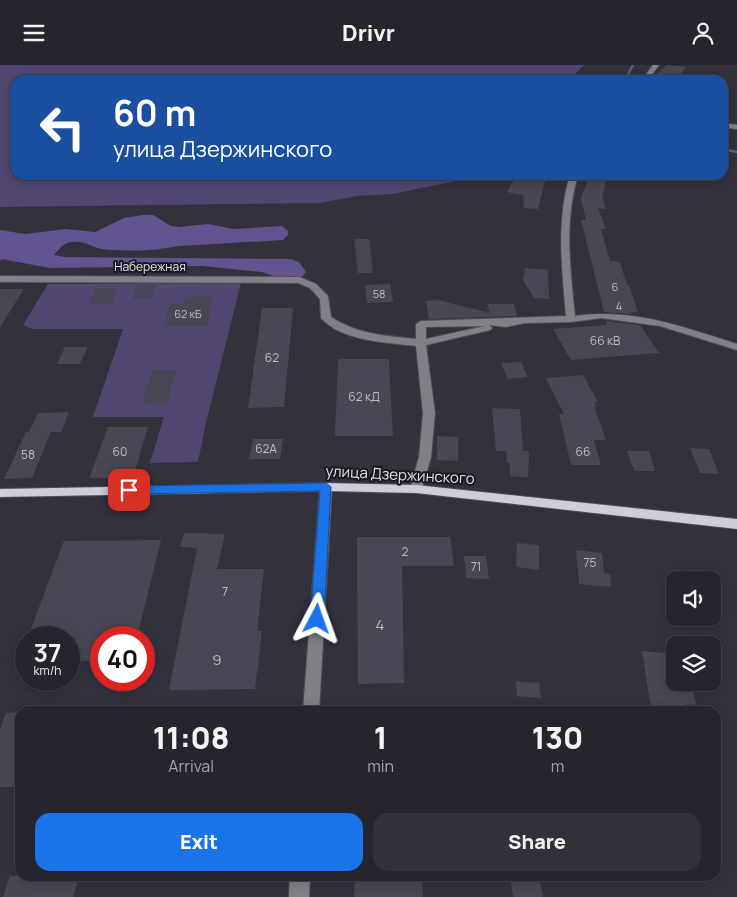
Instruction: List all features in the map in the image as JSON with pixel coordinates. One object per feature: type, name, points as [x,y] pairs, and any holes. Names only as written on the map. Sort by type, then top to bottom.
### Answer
[{"type":"main road","name":"улица Дзержинского","points":[[0,493],[326,487],[416,489],[737,524]]},
{"type":"street","points":[[571,319],[565,252],[568,189],[572,180]]},
{"type":"street","name":"Набережная","points":[[0,279],[299,280],[313,287],[325,298],[326,318],[340,328],[368,337],[421,343]]},
{"type":"street","points":[[421,343],[525,319],[571,319],[601,315],[661,323],[737,347]]},
{"type":"street","points":[[416,489],[424,457],[429,413],[420,324],[513,322]]},
{"type":"street","points":[[311,706],[326,487]]},
{"type":"street","points":[[299,897],[300,881]]},
{"type":"shaded area","points":[[0,65],[584,65],[574,75],[10,75],[10,180],[460,180],[393,194],[358,196],[319,203],[0,207]]},
{"type":"shaded area","points":[[153,215],[171,226],[180,227],[208,224],[234,229],[282,226],[288,231],[288,235],[283,240],[179,246],[140,251],[102,249],[76,242],[64,245],[54,255],[64,257],[291,259],[299,262],[306,272],[302,277],[279,278],[262,272],[203,266],[50,268],[2,259],[0,261],[0,230],[25,234],[66,229],[95,232],[124,218]]},
{"type":"shaded area","points":[[241,283],[198,462],[150,463],[164,417],[93,417],[123,329],[32,329],[23,325],[48,284]]},
{"type":"building","points":[[667,65],[686,67],[680,75],[656,75]]},
{"type":"building","points":[[514,180],[545,180],[538,209],[524,208],[523,195],[507,192]]},
{"type":"building","points":[[588,180],[607,180],[602,196],[606,209],[598,208],[606,229],[601,229],[610,261],[620,262],[638,312],[630,312],[632,314],[604,312],[581,220],[586,220],[581,198]]},
{"type":"building","points":[[354,239],[369,239],[373,273],[358,273]]},
{"type":"building","points":[[525,268],[548,270],[549,299],[534,298],[523,280]]},
{"type":"building","points":[[390,284],[393,302],[367,303],[365,285]]},
{"type":"building","points":[[137,285],[156,285],[152,298],[133,299]]},
{"type":"building","points":[[96,288],[118,288],[112,303],[89,304]]},
{"type":"building","points":[[0,289],[24,289],[0,327]]},
{"type":"building","points":[[212,296],[208,325],[164,327],[169,304],[184,303],[185,297]]},
{"type":"building","points":[[438,300],[490,313],[487,304],[514,304],[517,316],[429,319],[426,301]]},
{"type":"building","points":[[262,308],[293,308],[284,407],[248,408]]},
{"type":"building","points":[[606,321],[640,325],[659,353],[571,360],[553,329],[607,325]]},
{"type":"building","points":[[65,347],[88,347],[80,364],[57,364]]},
{"type":"building","points":[[338,359],[389,359],[393,436],[335,436]]},
{"type":"building","points":[[521,362],[528,377],[508,379],[501,363]]},
{"type":"building","points":[[152,370],[176,370],[167,403],[142,404]]},
{"type":"building","points":[[583,375],[598,402],[594,402],[596,405],[594,406],[606,440],[594,440],[601,465],[571,465],[559,414],[564,414],[546,378]]},
{"type":"building","points":[[492,408],[520,409],[523,451],[529,451],[528,478],[510,476],[510,463],[507,462],[506,451],[496,451]]},
{"type":"building","points":[[69,412],[61,432],[51,432],[32,478],[4,479],[26,432],[29,432],[38,413]]},
{"type":"building","points":[[108,427],[148,427],[133,478],[89,478]]},
{"type":"building","points":[[437,436],[458,437],[458,461],[437,460]]},
{"type":"building","points":[[253,439],[283,439],[280,459],[249,459]]},
{"type":"building","points":[[690,448],[709,449],[719,474],[700,473]]},
{"type":"building","points":[[627,451],[649,451],[655,471],[634,471]]},
{"type":"building","points":[[184,533],[225,534],[217,569],[264,569],[257,631],[262,631],[255,689],[169,690],[197,548],[180,547]]},
{"type":"building","points":[[357,537],[450,537],[454,566],[402,566],[404,683],[358,684]]},
{"type":"building","points":[[161,540],[140,626],[90,626],[90,661],[80,661],[80,626],[32,626],[64,541]]},
{"type":"building","points":[[517,543],[539,545],[539,570],[516,567]]},
{"type":"building","points":[[576,550],[602,553],[604,573],[610,574],[611,587],[579,584]]},
{"type":"building","points":[[464,556],[486,556],[489,579],[466,578]]},
{"type":"building","points":[[642,651],[666,653],[666,691],[693,691],[696,705],[686,704],[687,706],[651,706]]},
{"type":"building","points":[[516,681],[539,683],[541,698],[517,696]]},
{"type":"building","points":[[15,712],[15,787],[0,787],[0,729],[6,713]]},
{"type":"building","points":[[10,876],[15,876],[15,881],[78,881],[73,897],[3,897]]},
{"type":"building","points":[[355,881],[422,881],[423,897],[354,897]]},
{"type":"building","points":[[511,881],[540,881],[543,897],[513,897]]},
{"type":"waterway","points":[[628,75],[633,65]]},
{"type":"waterway","points":[[728,150],[737,152]]},
{"type":"route","points":[[129,490],[326,487],[317,619]]}]
